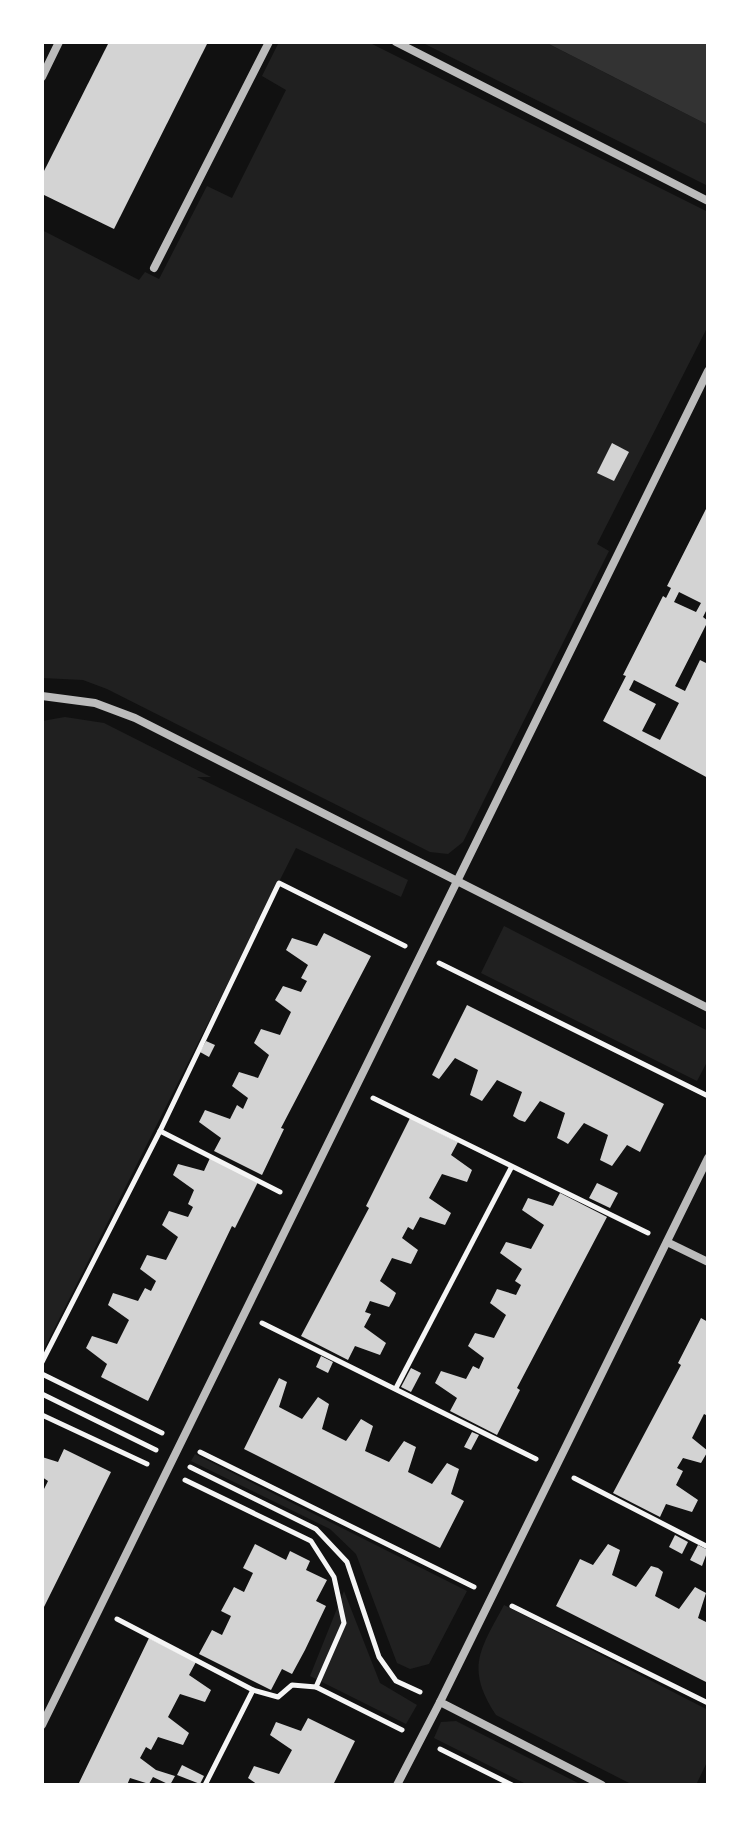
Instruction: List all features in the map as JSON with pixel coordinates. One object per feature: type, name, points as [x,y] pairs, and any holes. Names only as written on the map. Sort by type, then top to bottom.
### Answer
[{"type":"street","points":[[42,77],[59,42]]},
{"type":"street","points":[[154,268],[269,42]]},
{"type":"street","points":[[396,42],[708,201]]},
{"type":"street","points":[[42,1725],[708,371]]},
{"type":"street","points":[[42,696],[95,703],[135,718],[708,1008]]},
{"type":"street","points":[[397,1785],[708,1158]]},
{"type":"street","points":[[667,1242],[708,1262]]},
{"type":"street","points":[[440,1702],[602,1785]]},
{"type":"path","points":[[42,1362],[160,1131],[279,883],[708,1096]]},
{"type":"path","points":[[354,1088],[511,1168],[667,1242]]},
{"type":"path","points":[[160,1131],[299,1202]]},
{"type":"path","points":[[396,1388],[511,1168]]},
{"type":"path","points":[[243,1314],[707,1545]]},
{"type":"path","points":[[42,1374],[708,1703]]},
{"type":"path","points":[[42,1394],[316,1529],[347,1562],[379,1657],[396,1681],[440,1702]]},
{"type":"path","points":[[42,1415],[311,1541],[334,1577],[344,1623],[316,1687]]},
{"type":"path","points":[[99,1609],[253,1690],[278,1697],[292,1685],[316,1687],[512,1785]]},
{"type":"path","points":[[205,1785],[253,1690]]},
{"type":"shaded area","points":[[279,42],[368,42],[708,212],[708,326],[597,544],[609,551],[463,842],[448,854],[430,852],[107,689],[83,680],[42,678],[42,230],[139,280],[145,272],[159,279],[207,186],[232,198],[286,90],[262,76]]},
{"type":"shaded area","points":[[421,42],[545,42],[708,125],[708,186]]},
{"type":"shaded area","points":[[545,42],[708,42],[708,125]]},
{"type":"shaded area","points":[[65,717],[104,723],[211,777],[197,777],[408,880],[401,897],[296,848],[42,1353],[42,721]]},
{"type":"shaded area","points":[[504,926],[708,1031],[708,1060],[697,1081],[481,973]]},
{"type":"shaded area","points":[[195,1454],[467,1591],[429,1664],[410,1669],[397,1663],[356,1554],[330,1529],[191,1461]]},
{"type":"shaded area","points":[[344,1591],[380,1683],[417,1705],[406,1724],[310,1676]]},
{"type":"shaded area","points":[[504,1605],[708,1710],[708,1760],[696,1785],[633,1785],[496,1715],[481,1684],[479,1659]]},
{"type":"shaded area","points":[[456,1721],[582,1785],[528,1785],[434,1738],[441,1722]]},
{"type":"building","points":[[109,42],[208,42],[114,229],[42,194],[42,175]]},
{"type":"building","points":[[612,443],[629,452],[614,481],[597,473]]},
{"type":"building","points":[[708,505],[708,607],[703,617],[708,621],[675,686],[685,691],[700,660],[708,664],[708,778],[603,721],[663,596],[666,598],[671,588],[667,586]],"holes":[[[679,592],[701,603],[696,612],[674,602]],[[634,680],[679,703],[660,740],[642,731],[656,704],[629,690]]]},
{"type":"building","points":[[324,933],[371,956],[281,1128],[284,1129],[262,1175],[214,1151],[221,1138],[199,1122],[205,1110],[230,1119],[237,1105],[243,1109],[248,1098],[232,1086],[239,1072],[258,1078],[269,1055],[254,1043],[261,1029],[280,1035],[291,1012],[275,1000],[283,986],[301,992],[307,981],[301,978],[308,965],[286,950],[292,938],[317,946]]},
{"type":"building","points":[[467,1005],[664,1104],[640,1152],[627,1145],[612,1166],[600,1160],[608,1135],[584,1123],[568,1144],[557,1138],[565,1113],[540,1101],[525,1122],[519,1120],[513,1116],[522,1092],[497,1080],[482,1101],[470,1095],[478,1070],[455,1058],[439,1079],[432,1075]]},
{"type":"building","points":[[206,1041],[215,1045],[209,1057],[200,1052]]},
{"type":"building","points":[[410,1118],[458,1142],[451,1155],[472,1170],[467,1182],[442,1174],[429,1198],[451,1213],[445,1225],[420,1217],[413,1230],[408,1227],[402,1238],[418,1250],[411,1264],[392,1258],[380,1281],[396,1293],[393,1300],[389,1307],[370,1301],[365,1312],[371,1314],[364,1327],[386,1343],[380,1355],[355,1346],[348,1360],[301,1336],[369,1208],[366,1206]]},
{"type":"building","points":[[210,1158],[258,1182],[235,1228],[232,1226],[148,1401],[101,1377],[107,1364],[86,1348],[92,1336],[117,1344],[129,1320],[108,1305],[113,1293],[138,1301],[145,1288],[151,1291],[156,1281],[140,1269],[147,1255],[166,1260],[178,1237],[162,1225],[169,1211],[188,1217],[193,1207],[188,1204],[194,1190],[173,1175],[178,1164],[204,1171]]},
{"type":"building","points":[[597,1183],[618,1193],[610,1208],[589,1198]]},
{"type":"building","points":[[560,1193],[607,1217],[517,1388],[520,1390],[497,1435],[450,1411],[457,1398],[435,1383],[441,1371],[466,1379],[473,1366],[479,1369],[484,1358],[468,1346],[475,1333],[494,1338],[506,1315],[490,1303],[497,1289],[516,1295],[521,1285],[515,1281],[522,1269],[500,1253],[506,1242],[531,1249],[544,1225],[522,1210],[528,1198],[553,1206]]},
{"type":"building","points":[[701,1318],[708,1322],[708,1416],[704,1414],[692,1438],[708,1451],[701,1463],[683,1458],[677,1468],[683,1471],[676,1485],[698,1500],[692,1512],[666,1504],[660,1517],[613,1493],[681,1365],[678,1363]]},
{"type":"building","points":[[321,1356],[333,1362],[328,1373],[316,1367]]},
{"type":"building","points":[[411,1368],[421,1373],[411,1392],[401,1387]]},
{"type":"building","points":[[279,1378],[287,1382],[279,1407],[302,1419],[318,1397],[329,1404],[322,1429],[346,1441],[361,1419],[373,1426],[365,1451],[389,1462],[404,1441],[416,1447],[408,1472],[432,1484],[447,1463],[459,1469],[451,1494],[464,1501],[440,1548],[244,1449]]},
{"type":"building","points":[[472,1432],[479,1435],[471,1450],[464,1447]]},
{"type":"building","points":[[64,1449],[111,1472],[42,1611],[42,1493],[48,1481],[42,1477],[42,1457],[58,1462]]},
{"type":"building","points":[[675,1535],[688,1542],[682,1554],[669,1547]]},
{"type":"building","points":[[255,1544],[286,1560],[290,1551],[310,1561],[306,1570],[327,1580],[316,1601],[326,1606],[305,1650],[292,1674],[282,1669],[271,1690],[199,1654],[212,1630],[222,1635],[231,1616],[221,1611],[234,1587],[244,1592],[253,1573],[243,1568]]},
{"type":"building","points":[[608,1544],[620,1550],[612,1575],[636,1587],[651,1566],[658,1568],[663,1572],[655,1596],[679,1609],[695,1587],[706,1593],[698,1618],[708,1623],[708,1683],[556,1606],[580,1559],[593,1565]]},
{"type":"building","points":[[698,1545],[708,1550],[702,1566],[690,1560]]},
{"type":"building","points":[[149,1638],[196,1662],[189,1675],[211,1690],[205,1702],[180,1694],[168,1717],[189,1733],[183,1745],[158,1737],[151,1750],[146,1747],[140,1758],[156,1770],[175,1776],[170,1785],[153,1777],[149,1784],[130,1778],[127,1785],[78,1785]]},
{"type":"building","points":[[308,1718],[355,1741],[333,1785],[258,1785],[248,1778],[254,1766],[279,1774],[292,1750],[270,1735],[276,1722],[301,1731]]},
{"type":"building","points":[[182,1765],[204,1776],[200,1784],[177,1775]]}]
